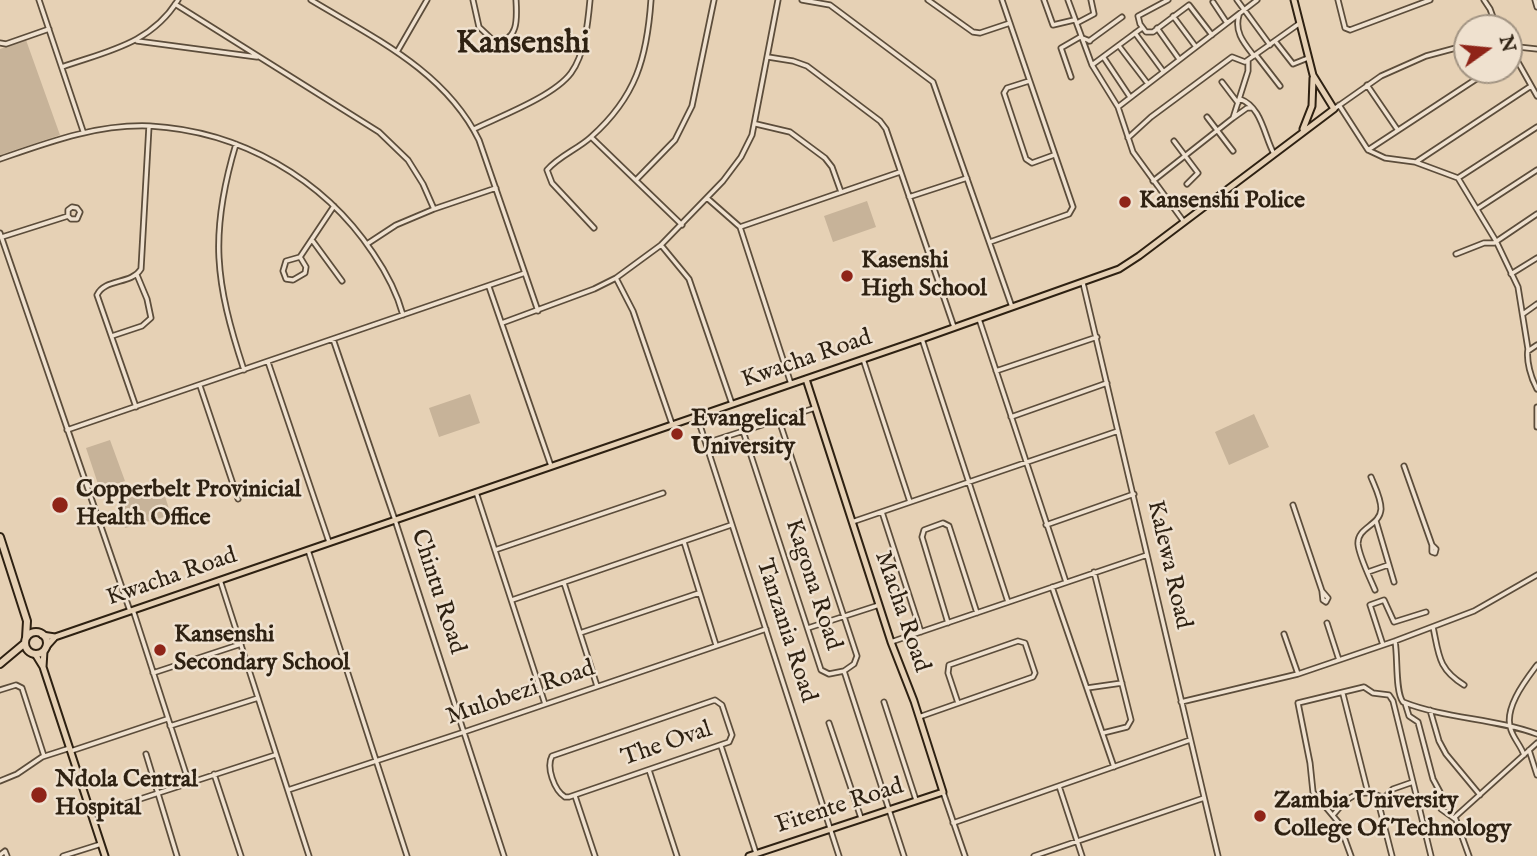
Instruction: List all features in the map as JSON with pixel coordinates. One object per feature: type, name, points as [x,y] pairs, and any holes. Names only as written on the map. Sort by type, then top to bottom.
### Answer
[{"type":"highway","points":[[0,537],[6,564],[27,621],[46,640],[45,649],[32,654],[11,656]]},
{"type":"highway","points":[[27,621],[26,649],[32,654]]},
{"type":"highway","points":[[0,664],[11,656],[31,633],[40,634]]},
{"type":"main road","points":[[1294,0],[1313,75],[1314,93],[1311,112],[1300,135]]},
{"type":"main road","points":[[1313,75],[1336,107]]},
{"type":"main road","name":"Kwacha Road","points":[[54,637],[1083,283],[1125,265],[1336,107]]},
{"type":"main road","name":"Macha Road","points":[[806,379],[891,642],[943,792]]},
{"type":"main road","points":[[40,634],[54,637],[45,649],[43,667]]},
{"type":"main road","points":[[32,654],[43,667],[105,856]]},
{"type":"main road","name":"Fitente Road","points":[[748,856],[943,792]]},
{"type":"street","points":[[39,0],[83,132]]},
{"type":"street","points":[[311,0],[422,69],[443,89],[474,129],[497,188],[538,311]]},
{"type":"street","points":[[397,52],[427,0]]},
{"type":"street","points":[[473,0],[476,22],[495,42],[506,39],[515,30],[516,0]]},
{"type":"street","points":[[474,129],[559,85],[572,72],[579,58],[590,0]]},
{"type":"street","points":[[594,228],[552,183],[547,170],[591,137],[627,97],[638,77],[651,0]]},
{"type":"street","points":[[636,180],[676,140],[692,106],[714,0]]},
{"type":"street","points":[[502,323],[594,289],[616,278],[661,245],[708,198],[741,157],[756,124],[778,0]]},
{"type":"street","points":[[802,0],[830,5],[933,82],[1012,307]]},
{"type":"street","points":[[830,5],[833,0]]},
{"type":"street","points":[[928,0],[974,32],[980,33],[1010,23]]},
{"type":"street","points":[[990,242],[1069,214],[1073,207],[1002,0]]},
{"type":"street","points":[[1044,0],[1053,25],[1094,14],[1091,0]]},
{"type":"street","points":[[1068,0],[1092,65],[1118,107],[1136,157],[1184,222]]},
{"type":"street","points":[[1168,0],[1138,16],[1142,28],[1149,33],[1187,5],[1192,6],[1212,34]]},
{"type":"street","points":[[1237,0],[1242,12],[1270,45]]},
{"type":"street","points":[[1118,107],[1257,0]]},
{"type":"street","points":[[1338,0],[1345,28],[1350,30],[1430,0]]},
{"type":"street","points":[[1535,0],[1537,7]]},
{"type":"street","points":[[62,67],[137,41],[160,24],[176,2],[368,123],[389,140],[416,172],[434,209]]},
{"type":"street","points":[[1213,2],[1227,23]]},
{"type":"street","points":[[1242,12],[1237,23],[1240,34],[1280,86]]},
{"type":"street","points":[[1173,16],[1196,47]]},
{"type":"street","points":[[1084,45],[1122,17]]},
{"type":"street","points":[[1128,138],[1232,57],[1243,62],[1248,61],[1300,23]]},
{"type":"street","points":[[1092,65],[1142,28]]},
{"type":"street","points":[[1157,28],[1180,59]]},
{"type":"street","points":[[0,43],[6,44],[49,29]]},
{"type":"street","points":[[1135,33],[1163,71]]},
{"type":"street","points":[[1080,37],[1090,41]]},
{"type":"street","points":[[1071,76],[1061,48],[1080,37]]},
{"type":"street","points":[[137,41],[242,53],[262,58]]},
{"type":"street","points":[[1275,41],[1292,63],[1308,58]]},
{"type":"street","points":[[1119,46],[1148,83]]},
{"type":"street","points":[[242,53],[245,47]]},
{"type":"street","points":[[1453,49],[1426,56],[1367,85],[1336,107],[1368,150],[1385,158],[1415,162],[1458,178],[1496,241],[1519,289],[1532,379],[1537,389]]},
{"type":"street","points":[[768,57],[807,66],[880,121],[886,129],[954,328]]},
{"type":"street","points":[[1104,57],[1130,97]]},
{"type":"street","points":[[1233,118],[1248,71],[1248,61]]},
{"type":"street","points":[[1523,71],[1537,96]]},
{"type":"street","points":[[1029,81],[1007,88],[1004,93],[1026,159],[1032,163],[1055,155]]},
{"type":"street","points":[[1222,82],[1239,101],[1247,102],[1252,108],[1262,123],[1273,154]]},
{"type":"street","points":[[1368,150],[1469,84]]},
{"type":"street","points":[[1367,85],[1398,130]]},
{"type":"street","points":[[1415,162],[1531,86]]},
{"type":"street","points":[[1153,181],[1233,118],[1247,108],[1252,108]]},
{"type":"street","points":[[1207,117],[1233,151]]},
{"type":"street","points":[[756,124],[790,132],[825,158],[832,167],[841,192]]},
{"type":"street","points":[[112,337],[142,326],[151,318],[137,275],[142,262],[149,126]]},
{"type":"street","points":[[0,159],[83,132],[149,126],[199,132],[236,144],[292,172],[335,206],[367,244],[390,283],[403,316]]},
{"type":"street","points":[[1458,178],[1537,127]]},
{"type":"street","points":[[591,137],[682,225]]},
{"type":"street","points":[[1174,141],[1199,175],[1187,184]]},
{"type":"street","points":[[236,144],[221,202],[218,264],[228,321],[244,370]]},
{"type":"street","points":[[1477,209],[1537,170]]},
{"type":"street","points":[[740,227],[900,172]]},
{"type":"street","points":[[909,197],[968,178]]},
{"type":"street","points":[[367,244],[396,225],[497,188]]},
{"type":"street","points":[[708,198],[740,227],[791,384]]},
{"type":"street","points":[[300,257],[306,267],[305,273],[293,280],[286,279],[283,271],[286,261],[300,257],[335,206]]},
{"type":"street","points":[[1456,254],[1496,241],[1537,215]]},
{"type":"street","points":[[68,216],[1,236],[189,783]]},
{"type":"street","points":[[312,240],[342,281]]},
{"type":"street","points":[[661,245],[689,279],[732,404]]},
{"type":"street","points":[[1511,274],[1537,258]]},
{"type":"street","points":[[68,430],[526,273]]},
{"type":"street","points":[[136,407],[99,301],[99,291],[137,275]]},
{"type":"street","points":[[616,278],[633,311],[672,424]]},
{"type":"street","name":"Kalewa Road","points":[[1083,283],[1217,855]]},
{"type":"street","points":[[489,287],[551,466]]},
{"type":"street","points":[[1523,314],[1537,304]]},
{"type":"street","points":[[979,319],[1066,582]]},
{"type":"street","points":[[996,371],[1097,337]]},
{"type":"street","name":"Chintu Road","points":[[333,339],[504,856]]},
{"type":"street","points":[[922,339],[1008,602]]},
{"type":"street","points":[[1528,351],[1537,345]]},
{"type":"street","points":[[863,359],[910,502]]},
{"type":"street","points":[[268,362],[329,543]]},
{"type":"street","points":[[1011,417],[1107,383]]},
{"type":"street","points":[[200,386],[239,499]]},
{"type":"street","points":[[1537,407],[1537,427]]},
{"type":"street","points":[[706,443],[815,408]]},
{"type":"street","name":"Tanzania Road","points":[[697,416],[839,856]]},
{"type":"street","name":"Kagona Road","points":[[743,431],[821,670],[829,674],[844,671],[854,664],[857,656],[779,420]]},
{"type":"street","points":[[852,522],[1119,431]]},
{"type":"street","points":[[1404,466],[1432,545]]},
{"type":"street","points":[[1371,477],[1381,508],[1376,522],[1394,582]]},
{"type":"street","points":[[477,492],[545,704]]},
{"type":"street","points":[[495,550],[663,493]]},
{"type":"street","points":[[1046,524],[1133,494]]},
{"type":"street","points":[[1293,505],[1322,591]]},
{"type":"street","points":[[882,512],[920,632]]},
{"type":"street","points":[[1375,590],[1358,540],[1364,530],[1376,522]]},
{"type":"street","points":[[948,623],[922,537],[927,528],[943,523],[949,526],[977,613]]},
{"type":"street","points":[[512,600],[732,525]]},
{"type":"street","points":[[684,542],[716,645]]},
{"type":"street","points":[[308,550],[407,856]]},
{"type":"street","points":[[891,642],[1147,555]]},
{"type":"street","points":[[1368,572],[1388,565]]},
{"type":"street","points":[[1094,572],[1130,724],[1102,733]]},
{"type":"street","points":[[1181,702],[1298,674],[1383,645],[1481,608],[1537,575]]},
{"type":"street","points":[[220,580],[309,856]]},
{"type":"street","points":[[564,583],[597,686]]},
{"type":"street","points":[[1052,587],[1114,767]]},
{"type":"street","points":[[580,633],[699,593]]},
{"type":"street","points":[[1383,645],[1370,604],[1384,600],[1394,622],[1426,612]]},
{"type":"street","points":[[808,628],[879,605]]},
{"type":"street","points":[[1327,623],[1339,660]]},
{"type":"street","points":[[1433,627],[1444,670],[1464,685]]},
{"type":"street","name":"Mulobezi Road","points":[[288,790],[766,629]]},
{"type":"street","points":[[1284,634],[1298,674]]},
{"type":"street","points":[[1395,640],[1399,663],[1398,693],[1409,716],[1418,722],[1433,779],[1440,792],[1440,807],[1455,819],[1469,856]]},
{"type":"street","points":[[919,717],[1033,677],[1035,673],[1023,641],[949,666],[948,673],[958,703]]},
{"type":"street","points":[[153,673],[241,644]]},
{"type":"street","points":[[1524,755],[1510,725],[1516,698],[1537,665]]},
{"type":"street","points":[[844,671],[904,856]]},
{"type":"street","points":[[1087,688],[1122,683]]},
{"type":"street","points":[[0,690],[16,685],[22,688],[44,756]]},
{"type":"street","points":[[1351,856],[1344,832],[1334,814],[1313,792],[1310,763],[1297,705],[1299,702],[1367,687],[1373,694],[1391,696],[1431,856]]},
{"type":"street","points":[[1343,694],[1368,793]]},
{"type":"street","points":[[170,726],[258,698]]},
{"type":"street","name":"The Oval","points":[[715,700],[722,705],[732,735],[729,742],[649,770],[575,796],[565,797],[558,791],[549,763],[552,756],[715,700]]},
{"type":"street","points":[[884,702],[916,800]]},
{"type":"street","points":[[1405,703],[1510,725],[1537,734]]},
{"type":"street","points":[[1430,710],[1439,741],[1446,754],[1480,795]]},
{"type":"street","points":[[0,781],[17,774],[44,756],[167,719]]},
{"type":"street","points":[[829,723],[861,818]]},
{"type":"street","points":[[953,822],[1190,740]]},
{"type":"street","points":[[1455,819],[1457,814],[1537,743]]},
{"type":"street","points":[[722,746],[756,853]]},
{"type":"street","points":[[1530,750],[1537,775]]},
{"type":"street","points":[[146,754],[177,856]]},
{"type":"street","points":[[91,815],[276,754]]},
{"type":"street","points":[[649,770],[677,856]]},
{"type":"street","points":[[214,774],[241,856]]},
{"type":"street","points":[[1334,814],[1349,798],[1368,793],[1385,797],[1393,789],[1413,782]]},
{"type":"street","points":[[1059,786],[1083,856]]},
{"type":"street","name":"Macha Road","points":[[943,792],[965,856]]},
{"type":"street","points":[[575,796],[595,856]]},
{"type":"street","points":[[1377,796],[1392,856]]},
{"type":"street","points":[[1034,856],[1204,798]]},
{"type":"street","points":[[64,856],[101,844]]},
{"type":"street","points":[[0,855],[5,851],[7,856]]},
{"type":"street","points":[[1208,856],[1217,855]]},
{"type":"shaded area","points":[[26,40],[60,135],[0,155],[0,49]]},
{"type":"shaded area","points":[[867,201],[876,227],[833,242],[824,216]]},
{"type":"shaded area","points":[[470,394],[480,423],[439,437],[429,408]]},
{"type":"shaded area","points":[[1254,414],[1269,447],[1229,465],[1215,432]]},
{"type":"shaded area","points":[[110,440],[125,481],[100,490],[86,448]]},
{"type":"shaded area","points":[[162,487],[171,515],[125,528],[117,500]]},
{"type":"place","name":"Kansenshi Police","points":[[1125,202]]},
{"type":"place","name":"Kasenshi High School","points":[[847,276]]},
{"type":"place","name":"Evangelical University","points":[[677,434]]},
{"type":"place","name":"Copperbelt Provinicial Health Office","points":[[60,505]]},
{"type":"place","name":"Kansenshi Secondary School","points":[[160,650]]},
{"type":"place","name":"Ndola Central Hospital","points":[[39,795]]},
{"type":"place","name":"Zambia University College Of Technology","points":[[1260,816]]},
{"type":"district","name":"Kansenshi","points":[[523,45]]}]
